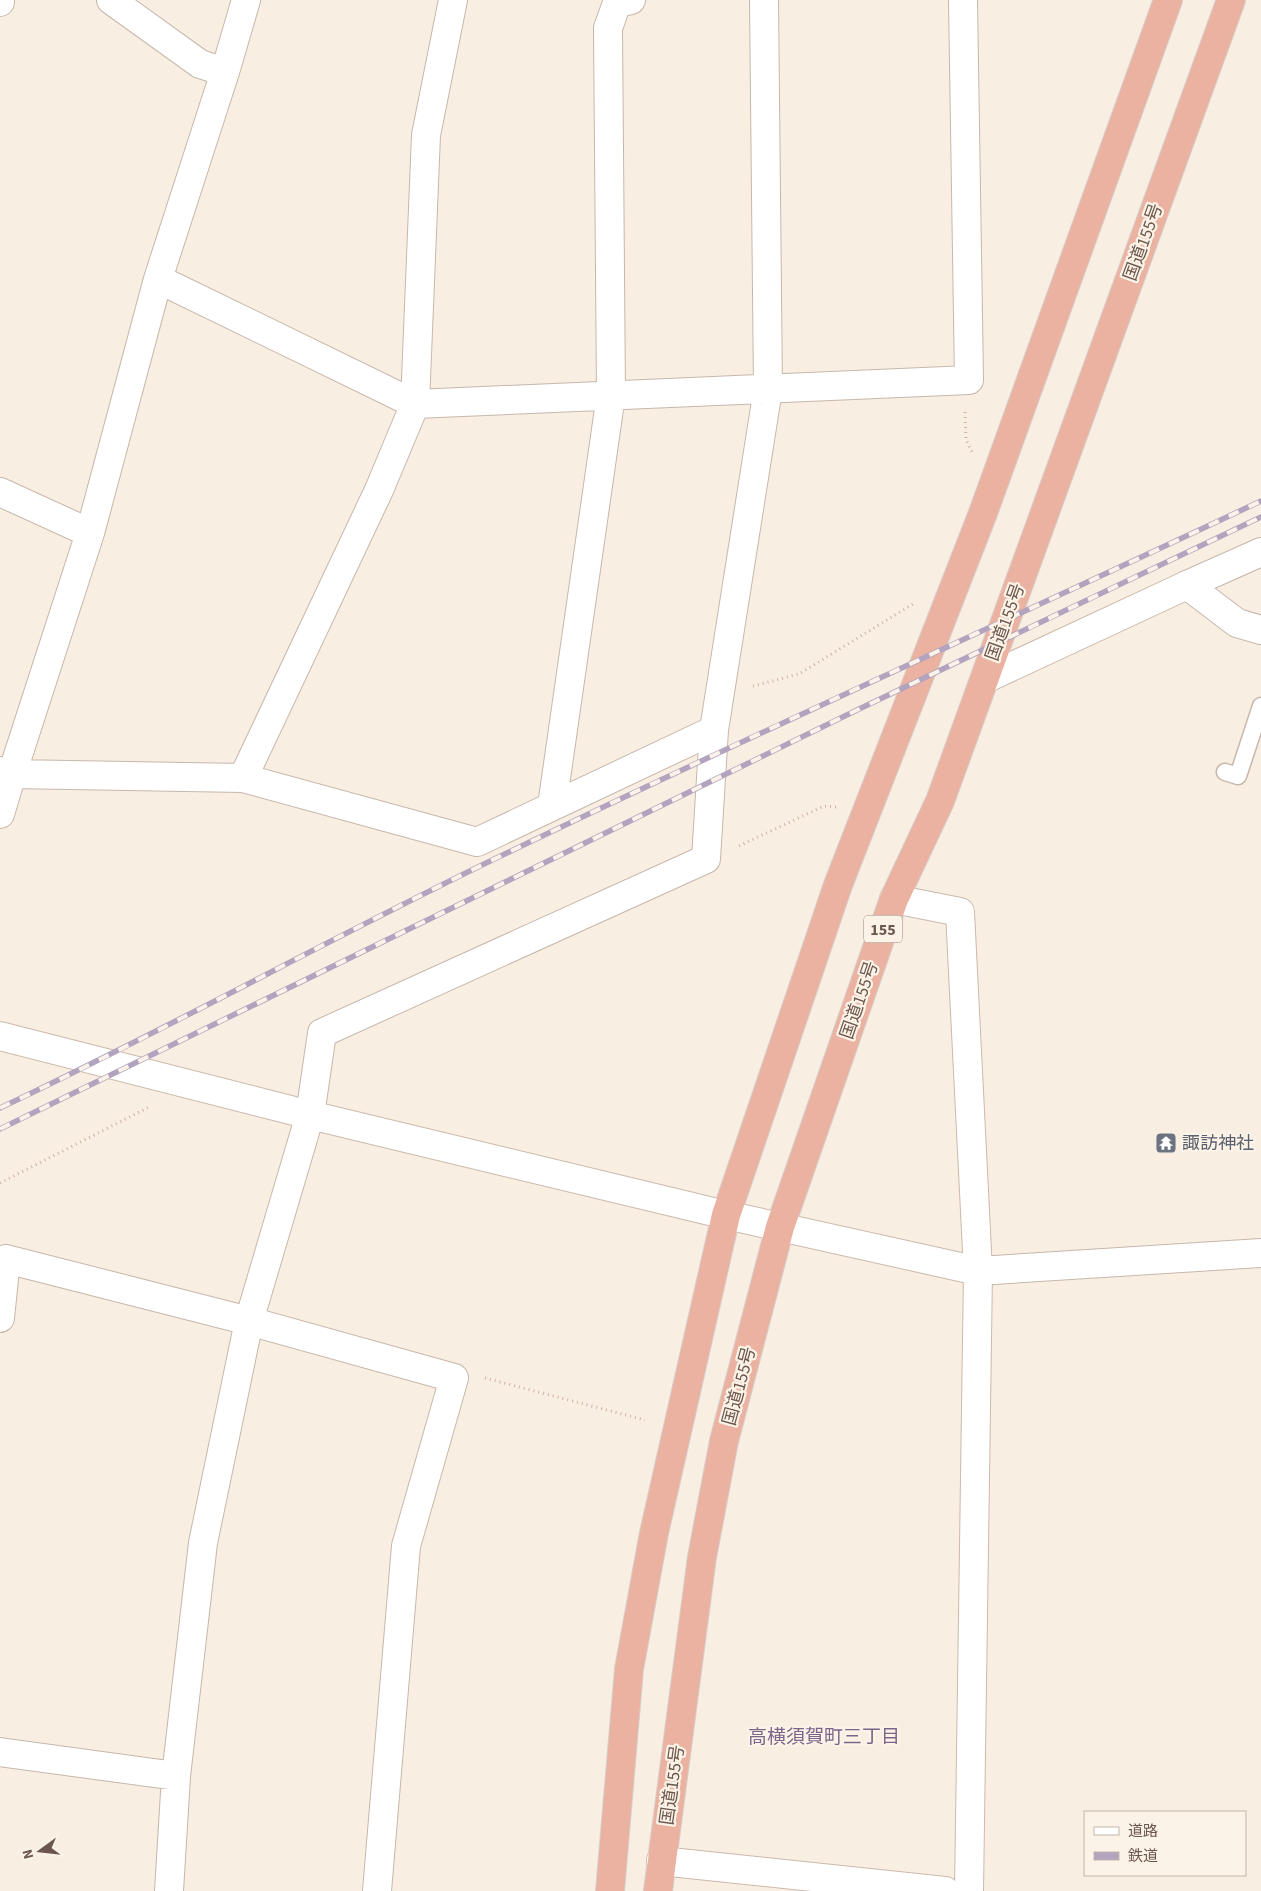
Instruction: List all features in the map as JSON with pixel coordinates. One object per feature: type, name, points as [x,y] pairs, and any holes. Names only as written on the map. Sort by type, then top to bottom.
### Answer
[{"type":"highway","points":[[610,1891],[628,1669],[654,1533],[726,1215],[838,885],[983,513],[1168,0]]},
{"type":"highway","name":"国道155号","points":[[658,1891],[702,1557],[724,1441],[780,1227],[894,899],[940,800],[1230,0]]},
{"type":"street","points":[[111,0],[200,64],[225,72]]},
{"type":"street","points":[[0,814],[6,772],[90,532],[158,279],[225,72],[246,0]]},
{"type":"street","points":[[243,778],[379,490],[415,404],[426,135],[453,0]]},
{"type":"street","points":[[552,806],[611,395],[608,28],[617,3],[631,0]]},
{"type":"street","points":[[169,1891],[176,1776],[203,1543],[249,1321],[310,1115],[322,1033],[706,859],[714,730],[768,389],[764,0]]},
{"type":"street","points":[[158,279],[415,404],[969,380],[963,0]]},
{"type":"street","points":[[0,492],[90,532]]},
{"type":"street","points":[[984,679],[1261,552]]},
{"type":"street","points":[[1187,586],[1237,623],[1261,630]]},
{"type":"street","points":[[6,772],[243,778],[477,842],[714,730]]},
{"type":"street","points":[[894,899],[960,912],[978,1271],[968,1891]]},
{"type":"street","points":[[1,1037],[310,1115],[726,1215],[978,1271],[1261,1252]]},
{"type":"street","points":[[0,1318],[3,1258],[249,1321],[454,1378],[406,1546],[377,1891]]},
{"type":"street","points":[[0,1752],[176,1776]]},
{"type":"street","points":[[661,1861],[945,1891]]},
{"type":"lane","points":[[1224,772],[1238,776],[1261,706]]},
{"type":"path","points":[[965,380],[966,440],[975,457]]},
{"type":"path","points":[[721,681],[748,688],[799,674],[912,604],[920,601]]},
{"type":"path","points":[[706,859],[734,849],[824,806],[843,808]]},
{"type":"path","points":[[0,1183],[192,1085]]},
{"type":"path","points":[[454,1378],[479,1376],[645,1420]]},
{"type":"railway","points":[[0,1108],[509,852],[696,763],[1261,501]]},
{"type":"railway","points":[[0,1129],[857,710],[1261,517]]},
{"type":"place","name":"諏訪神社","points":[[1166,1143]]},
{"type":"district","name":"高横須賀町三丁目","points":[[824,1736]]}]
